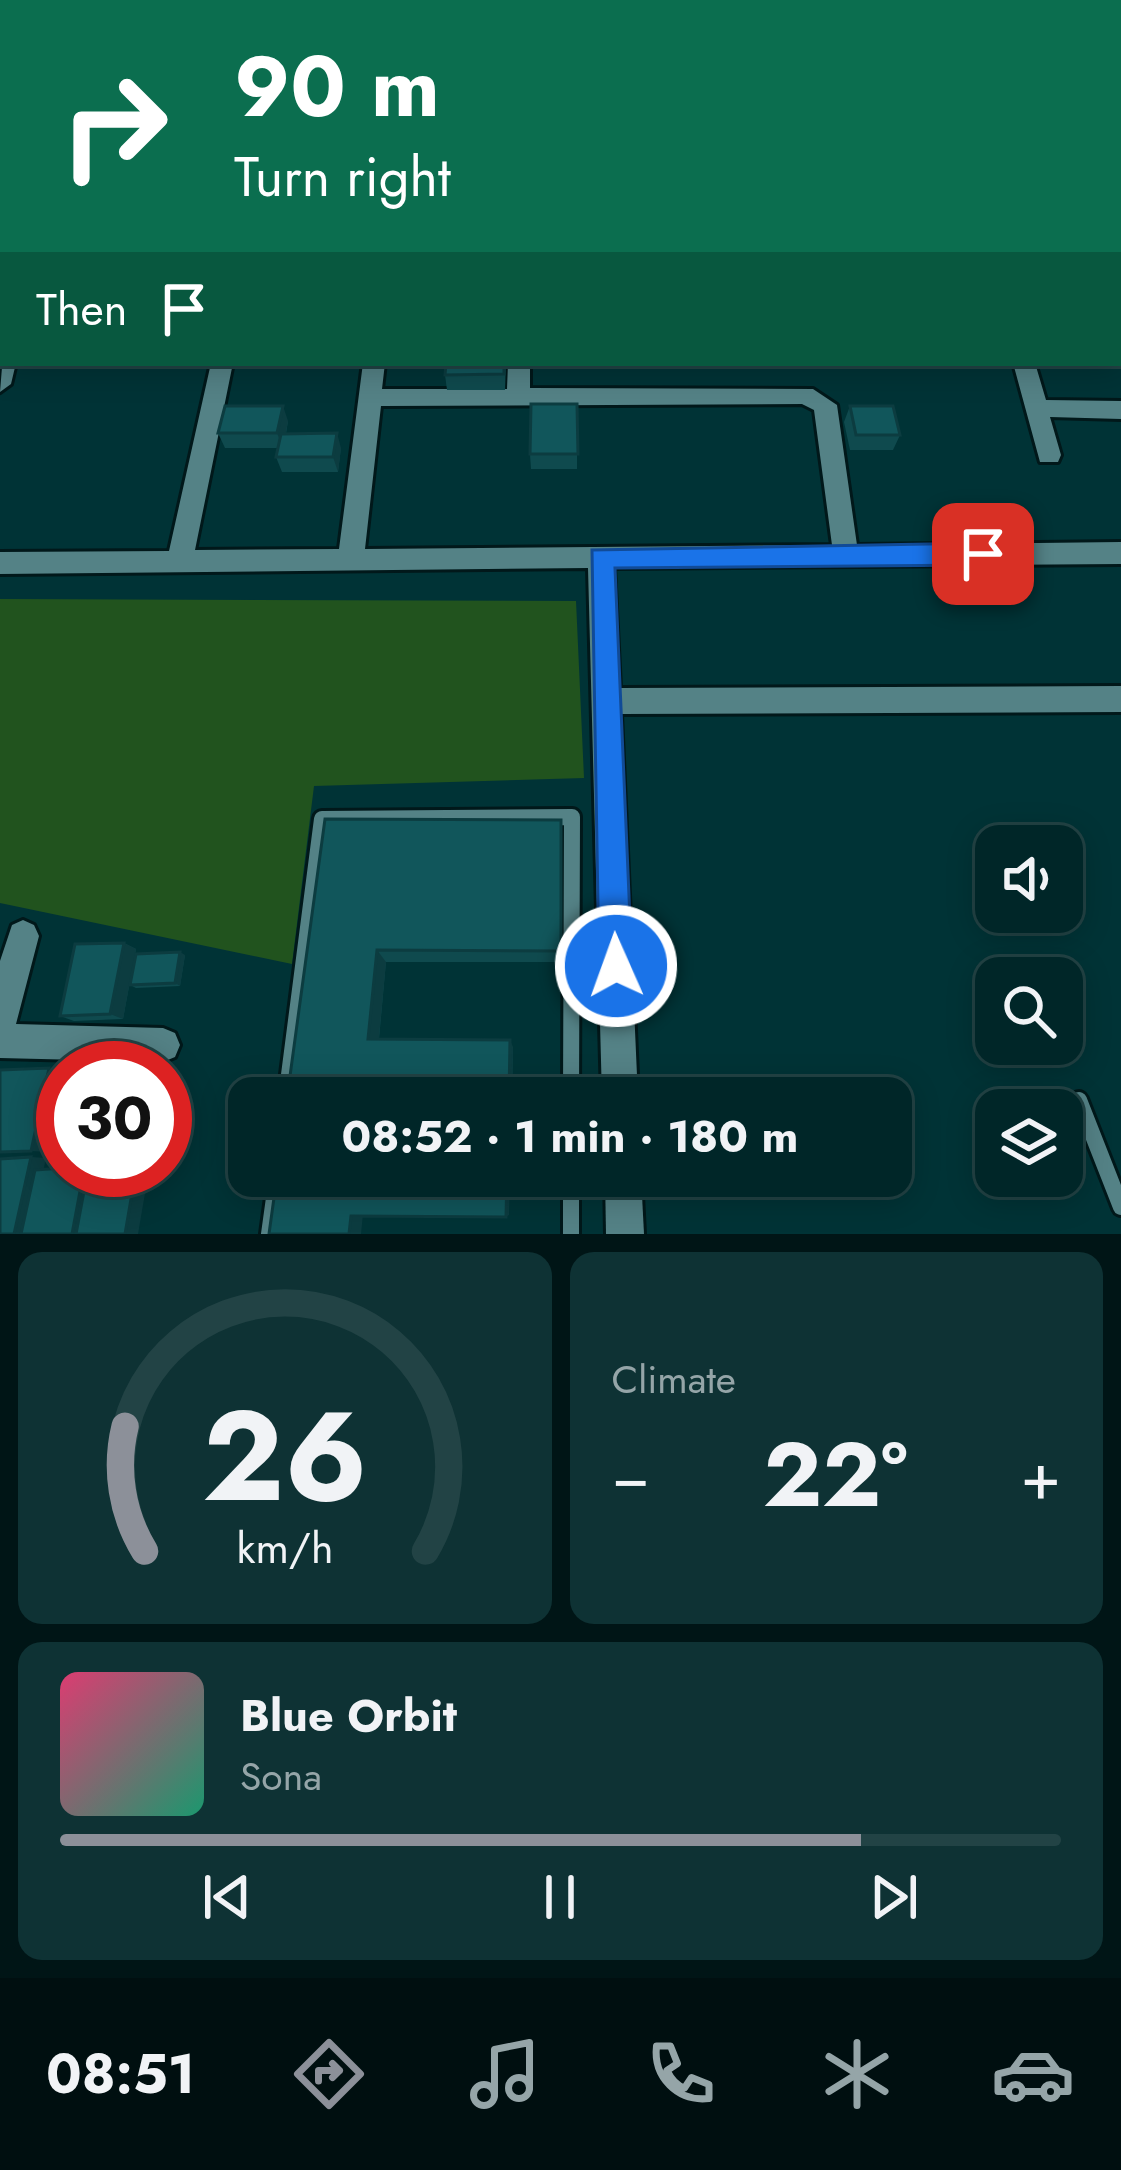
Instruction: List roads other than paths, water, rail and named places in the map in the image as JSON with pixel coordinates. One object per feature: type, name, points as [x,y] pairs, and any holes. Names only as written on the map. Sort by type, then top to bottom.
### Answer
[{"type":"street","points":[[180,561],[221,366]]},
{"type":"street","points":[[352,560],[374,366]]},
{"type":"street","points":[[518,397],[519,366]]},
{"type":"street","points":[[1025,366],[1049,455]]},
{"type":"street","points":[[370,398],[805,394],[825,405],[846,555]]},
{"type":"street","points":[[1035,407],[1121,410]]},
{"type":"street","points":[[0,563],[1121,553]]},
{"type":"street","points":[[602,558],[619,1077]]},
{"type":"street","points":[[606,701],[1121,698]]},
{"type":"street","points":[[0,1023],[23,936]]},
{"type":"street","points":[[0,1041],[36,1042]]},
{"type":"street","points":[[624,1197],[625,1234]]},
{"type":"lane","points":[[289,1077],[322,819],[572,817],[572,1077]]},
{"type":"lane","points":[[1083,1112],[1121,1207]]},
{"type":"lane","points":[[269,1234],[274,1197]]},
{"type":"lane","points":[[571,1197],[571,1234]]}]
